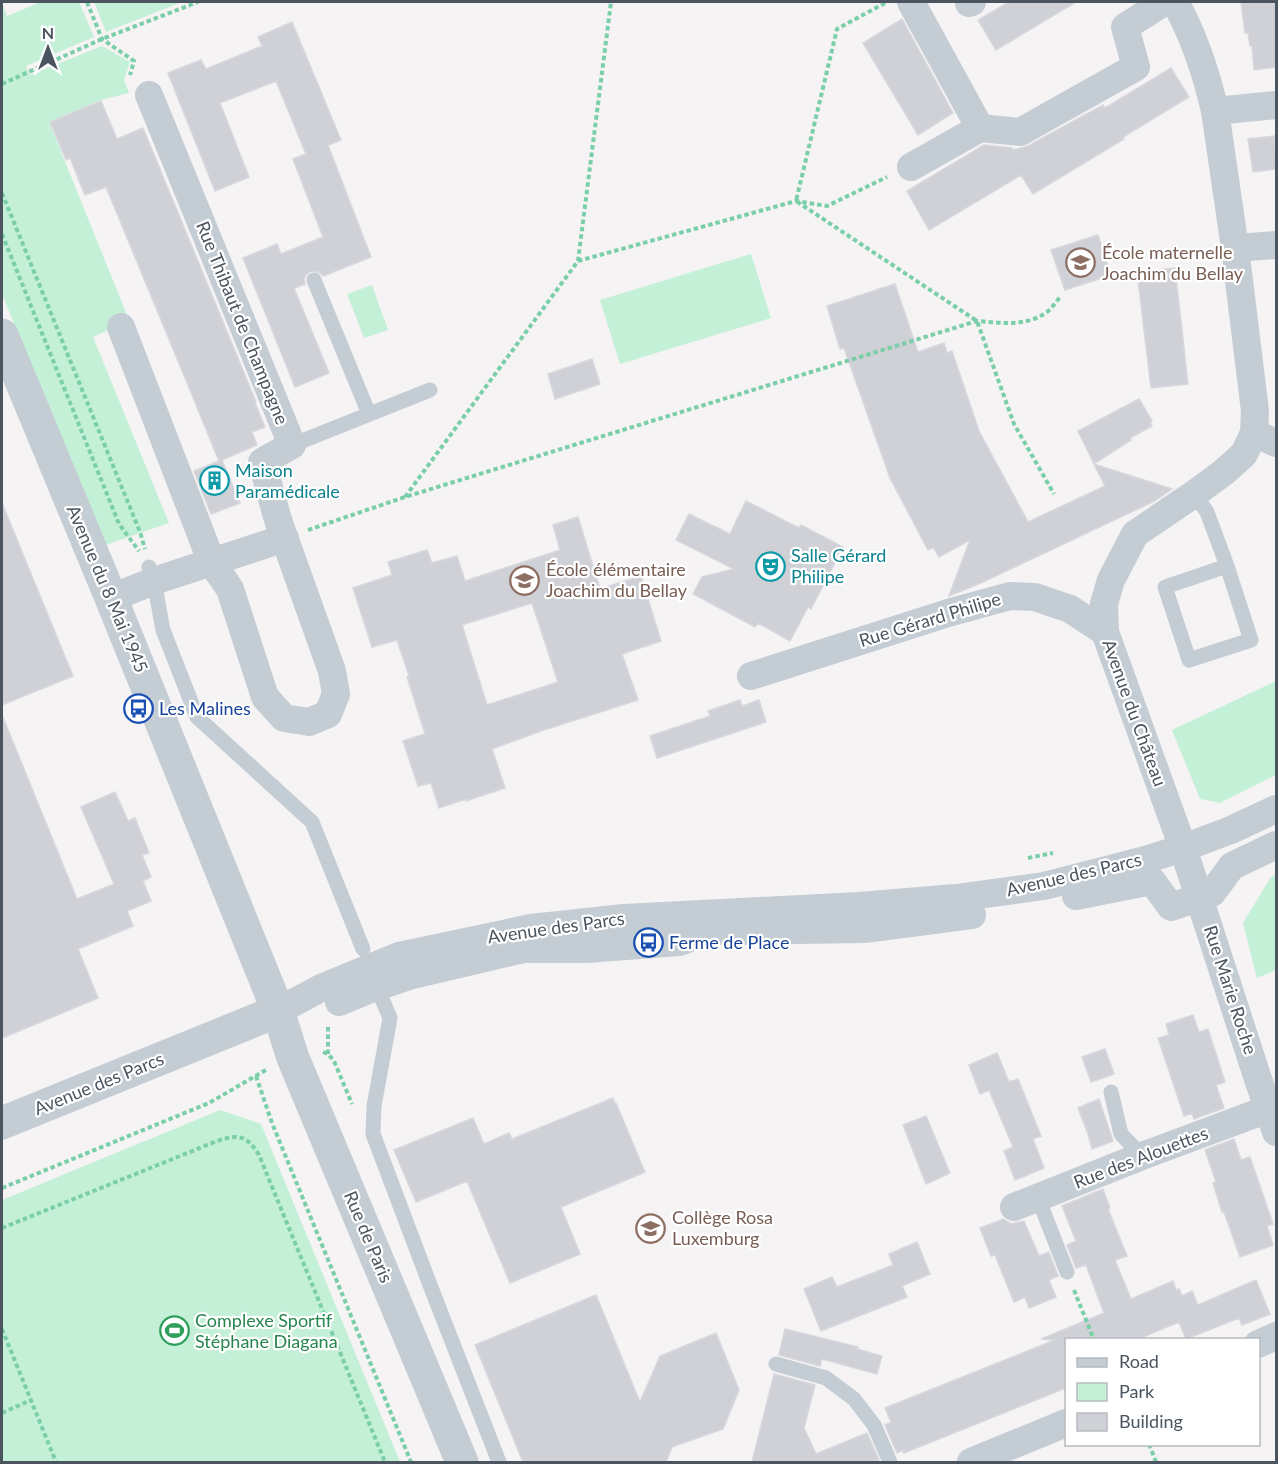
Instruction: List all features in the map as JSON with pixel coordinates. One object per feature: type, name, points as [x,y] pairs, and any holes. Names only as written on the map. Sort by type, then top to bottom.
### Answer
[{"type":"street","points":[[911,2],[980,128]]},
{"type":"street","points":[[910,166],[980,128],[1020,132],[1136,67],[1125,27],[1164,2]]},
{"type":"street","name":"Avenue du Château","points":[[1175,2],[1191,31],[1215,111],[1235,248],[1254,411],[1265,438],[1224,472],[1135,534],[1111,580],[1104,604],[1105,632],[1183,848]]},
{"type":"street","name":"Rue Thibaut de Champagne","points":[[149,95],[292,445],[262,462],[285,538]]},
{"type":"street","points":[[1215,111],[1276,105]]},
{"type":"street","points":[[1235,248],[1276,245]]},
{"type":"street","points":[[111,598],[152,574],[212,563],[285,538],[332,671],[336,694],[328,714],[309,722],[284,718],[265,697],[230,589],[212,563],[121,327]]},
{"type":"street","name":"Avenue du 8 Mai 1945","points":[[2,335],[278,1011]]},
{"type":"street","name":"Rue Gérard Philipe","points":[[751,676],[948,613],[1010,596],[1035,597],[1070,609],[1105,632]]},
{"type":"street","name":"Avenue des Parcs","points":[[2,1123],[278,1011],[321,988],[399,956],[531,928],[624,918],[859,906],[956,898],[1044,885],[1145,860],[1183,848],[1231,830],[1276,809]]},
{"type":"street","points":[[328,1006],[412,975],[523,949],[586,949],[679,942],[709,931],[864,929],[1008,910],[1152,881],[1171,907],[1212,893],[1232,866],[1276,845]]},
{"type":"street","name":"Rue Marie Roche","points":[[1183,848],[1267,1073],[1272,1121]]},
{"type":"street","name":"Rue de Paris","points":[[278,1011],[293,1058],[462,1462]]},
{"type":"street","name":"Rue des Alouettes","points":[[1026,1203],[1142,1156],[1272,1121]]},
{"type":"street","points":[[1260,1343],[1276,1336]]},
{"type":"street","points":[[971,1462],[1065,1424]]},
{"type":"lane","points":[[314,280],[369,414]]},
{"type":"lane","points":[[292,445],[430,390]]},
{"type":"lane","points":[[1194,494],[1207,512],[1227,566],[1251,640],[1188,660],[1165,587],[1227,566]]},
{"type":"lane","points":[[152,574],[163,630],[197,717],[312,822],[363,949]]},
{"type":"lane","points":[[380,994],[390,1018],[374,1106],[373,1134],[499,1462]]},
{"type":"lane","points":[[1111,1092],[1121,1134],[1142,1156]]},
{"type":"lane","points":[[1026,1203],[1067,1272]]},
{"type":"lane","points":[[776,1364],[826,1378],[854,1399],[874,1425],[890,1462]]},
{"type":"path","points":[[87,2],[102,39],[134,61],[129,78],[134,93],[149,95]]},
{"type":"path","points":[[2,84],[102,39],[198,2]]},
{"type":"path","points":[[405,497],[579,261],[611,2]]},
{"type":"path","points":[[796,201],[837,29],[887,2]]},
{"type":"path","points":[[579,261],[796,201],[827,206],[910,166]]},
{"type":"path","points":[[2,193],[140,532],[152,574]]},
{"type":"path","points":[[796,201],[977,321],[1014,424],[1054,494]]},
{"type":"path","points":[[2,234],[119,524],[152,574]]},
{"type":"path","points":[[285,538],[405,497],[977,321],[1010,324],[1029,322],[1048,311],[1060,297]]},
{"type":"path","points":[[328,1006],[328,1054]]},
{"type":"path","points":[[2,1188],[209,1103],[256,1076],[272,1123],[411,1462]]},
{"type":"path","points":[[2,1228],[218,1141],[231,1137],[245,1138],[253,1144],[259,1155],[385,1462]]},
{"type":"path","points":[[1067,1272],[1093,1338]]},
{"type":"path","points":[[2,1329],[56,1462]]},
{"type":"path","points":[[2,1413],[30,1400]]},
{"type":"path","points":[[1150,1446],[1156,1462]]},
{"type":"green space","points":[[41,2],[79,2],[94,37],[26,66],[30,75],[102,46],[130,62],[124,80],[129,93],[101,100],[49,122],[129,320],[93,337],[169,523],[105,545],[2,294],[2,3],[7,16]]},
{"type":"green space","points":[[94,2],[182,2],[106,32]]},
{"type":"green space","points":[[751,254],[771,318],[620,364],[600,300]]},
{"type":"green space","points":[[372,285],[388,330],[364,338],[347,294]]},
{"type":"green space","points":[[1276,681],[1276,775],[1220,803],[1200,799],[1172,730]]},
{"type":"green space","points":[[1276,874],[1276,970],[1257,978],[1243,923],[1271,877]]},
{"type":"green space","name":"Complexe Sportif Stéphane Diagana","points":[[220,1110],[261,1124],[400,1462],[2,1462],[2,1200]]},
{"type":"building","points":[[1009,2],[1076,2],[996,50],[978,20]]},
{"type":"building","points":[[1241,2],[1276,2],[1276,67],[1254,70],[1252,46],[1250,46],[1248,33],[1245,33]]},
{"type":"building","points":[[902,19],[953,113],[918,135],[863,43]]},
{"type":"building","points":[[292,22],[341,140],[328,145],[371,257],[323,276],[319,272],[311,271],[304,279],[305,284],[294,288],[329,373],[295,387],[243,258],[277,244],[281,254],[323,237],[293,159],[306,154],[276,81],[220,103],[249,177],[215,191],[168,73],[201,60],[206,69],[262,46],[258,37]]},
{"type":"building","points":[[1171,68],[1189,97],[1033,194],[1021,175],[929,230],[907,191],[984,145],[1012,148],[1013,150],[1028,146],[1103,105],[1105,108]]},
{"type":"building","points":[[101,101],[117,139],[143,128],[265,427],[252,432],[257,445],[222,460],[240,503],[211,514],[194,471],[219,461],[188,385],[106,187],[85,195],[70,158],[66,160],[50,122]]},
{"type":"building","points":[[1275,136],[1276,169],[1253,172],[1248,139]]},
{"type":"building","name":"École maternelle Joachim du Bellay","points":[[1098,235],[1111,275],[1065,290],[1051,250]]},
{"type":"building","points":[[1175,268],[1188,384],[1151,388],[1137,272]]},
{"type":"building","points":[[895,284],[918,352],[944,343],[947,353],[952,351],[979,431],[1028,522],[1105,486],[1094,464],[1172,489],[1142,507],[949,596],[970,540],[939,557],[933,547],[928,550],[890,478],[844,348],[840,349],[827,306]]},
{"type":"building","points":[[592,359],[600,384],[555,399],[548,374]]},
{"type":"building","points":[[1139,399],[1152,421],[1150,423],[1152,426],[1130,438],[1131,440],[1094,464],[1078,431]]},
{"type":"building","name":"Salle Gérard Philipe","points":[[746,501],[799,528],[801,525],[843,547],[811,609],[808,607],[790,641],[758,623],[755,627],[693,594],[702,577],[734,569],[676,540],[689,514],[730,534]]},
{"type":"building","points":[[2,503],[73,676],[2,705]]},
{"type":"building","points":[[578,517],[600,589],[641,576],[661,641],[622,654],[638,700],[492,749],[505,788],[439,808],[431,783],[418,786],[403,741],[425,734],[397,640],[372,647],[353,588],[392,575],[388,562],[427,550],[432,563],[457,556],[465,581],[560,550],[553,525]],"holes":[[[532,603],[558,682],[487,705],[462,625]]]},
{"type":"building","points":[[740,700],[742,706],[759,700],[766,722],[657,758],[650,736],[710,716],[708,711]]},
{"type":"building","points":[[2,715],[77,899],[114,884],[81,807],[115,792],[128,821],[135,818],[149,853],[142,855],[151,877],[143,881],[151,901],[127,911],[133,926],[78,949],[98,998],[2,1038]]},
{"type":"building","points":[[1193,1015],[1199,1032],[1208,1029],[1225,1082],[1216,1085],[1224,1108],[1194,1119],[1192,1113],[1184,1116],[1158,1038],[1169,1035],[1166,1024]]},
{"type":"building","points":[[1105,1049],[1114,1074],[1091,1082],[1082,1057]]},
{"type":"building","points":[[997,1053],[1009,1082],[1018,1079],[1041,1136],[1033,1139],[1044,1168],[1015,1180],[1004,1151],[1013,1147],[989,1090],[980,1094],[969,1065]]},
{"type":"building","points":[[613,1098],[645,1172],[561,1207],[580,1254],[510,1283],[467,1181],[416,1202],[394,1150],[473,1118],[484,1144],[509,1133],[512,1139]]},
{"type":"building","points":[[1099,1099],[1113,1141],[1092,1149],[1078,1108]]},
{"type":"building","points":[[926,1116],[950,1173],[926,1184],[903,1125]]},
{"type":"building","points":[[1234,1139],[1241,1160],[1250,1157],[1273,1224],[1267,1226],[1273,1245],[1240,1257],[1224,1212],[1222,1212],[1213,1183],[1216,1182],[1205,1150]]},
{"type":"building","points":[[1103,1189],[1110,1208],[1108,1209],[1127,1256],[1115,1260],[1131,1299],[1173,1281],[1176,1290],[1179,1289],[1182,1296],[1192,1291],[1198,1305],[1256,1280],[1270,1314],[1242,1325],[1239,1318],[1189,1338],[1186,1338],[1179,1322],[1141,1338],[1065,1338],[1065,1388],[904,1453],[903,1450],[897,1453],[885,1425],[891,1422],[885,1408],[1055,1340],[1041,1339],[1104,1313],[1086,1265],[1076,1268],[1067,1245],[1076,1241],[1062,1206]]},
{"type":"building","points":[[1003,1219],[1011,1224],[1024,1221],[1039,1256],[1049,1252],[1058,1276],[1049,1280],[1056,1297],[1029,1308],[1025,1297],[1014,1302],[995,1255],[991,1256],[980,1228]]},
{"type":"building","points":[[917,1242],[930,1274],[902,1286],[907,1297],[821,1331],[804,1289],[832,1277],[837,1287],[893,1265],[889,1254]]},
{"type":"building","points":[[596,1295],[640,1402],[660,1356],[716,1333],[739,1390],[723,1429],[672,1447],[666,1462],[523,1462],[475,1345]]},
{"type":"building","points":[[785,1329],[858,1347],[857,1349],[882,1356],[877,1374],[822,1359],[820,1366],[779,1355]]},
{"type":"building","points":[[774,1374],[815,1385],[804,1428],[816,1454],[867,1433],[879,1460],[873,1462],[752,1462]]},
{"type":"place","name":"École maternelle Joachim du Bellay","points":[[1081,263]]},
{"type":"place","name":"Maison Paramédicale","points":[[214,481]]},
{"type":"place","name":"Salle Gérard Philipe","points":[[770,566]]},
{"type":"place","name":"École élémentaire Joachim du Bellay","points":[[525,580]]},
{"type":"place","name":"Les Malines","points":[[138,709]]},
{"type":"place","name":"Ferme de Place","points":[[648,943]]},
{"type":"place","name":"Collège Rosa Luxemburg","points":[[651,1228]]},
{"type":"place","name":"Complexe Sportif Stéphane Diagana","points":[[174,1331]]}]
